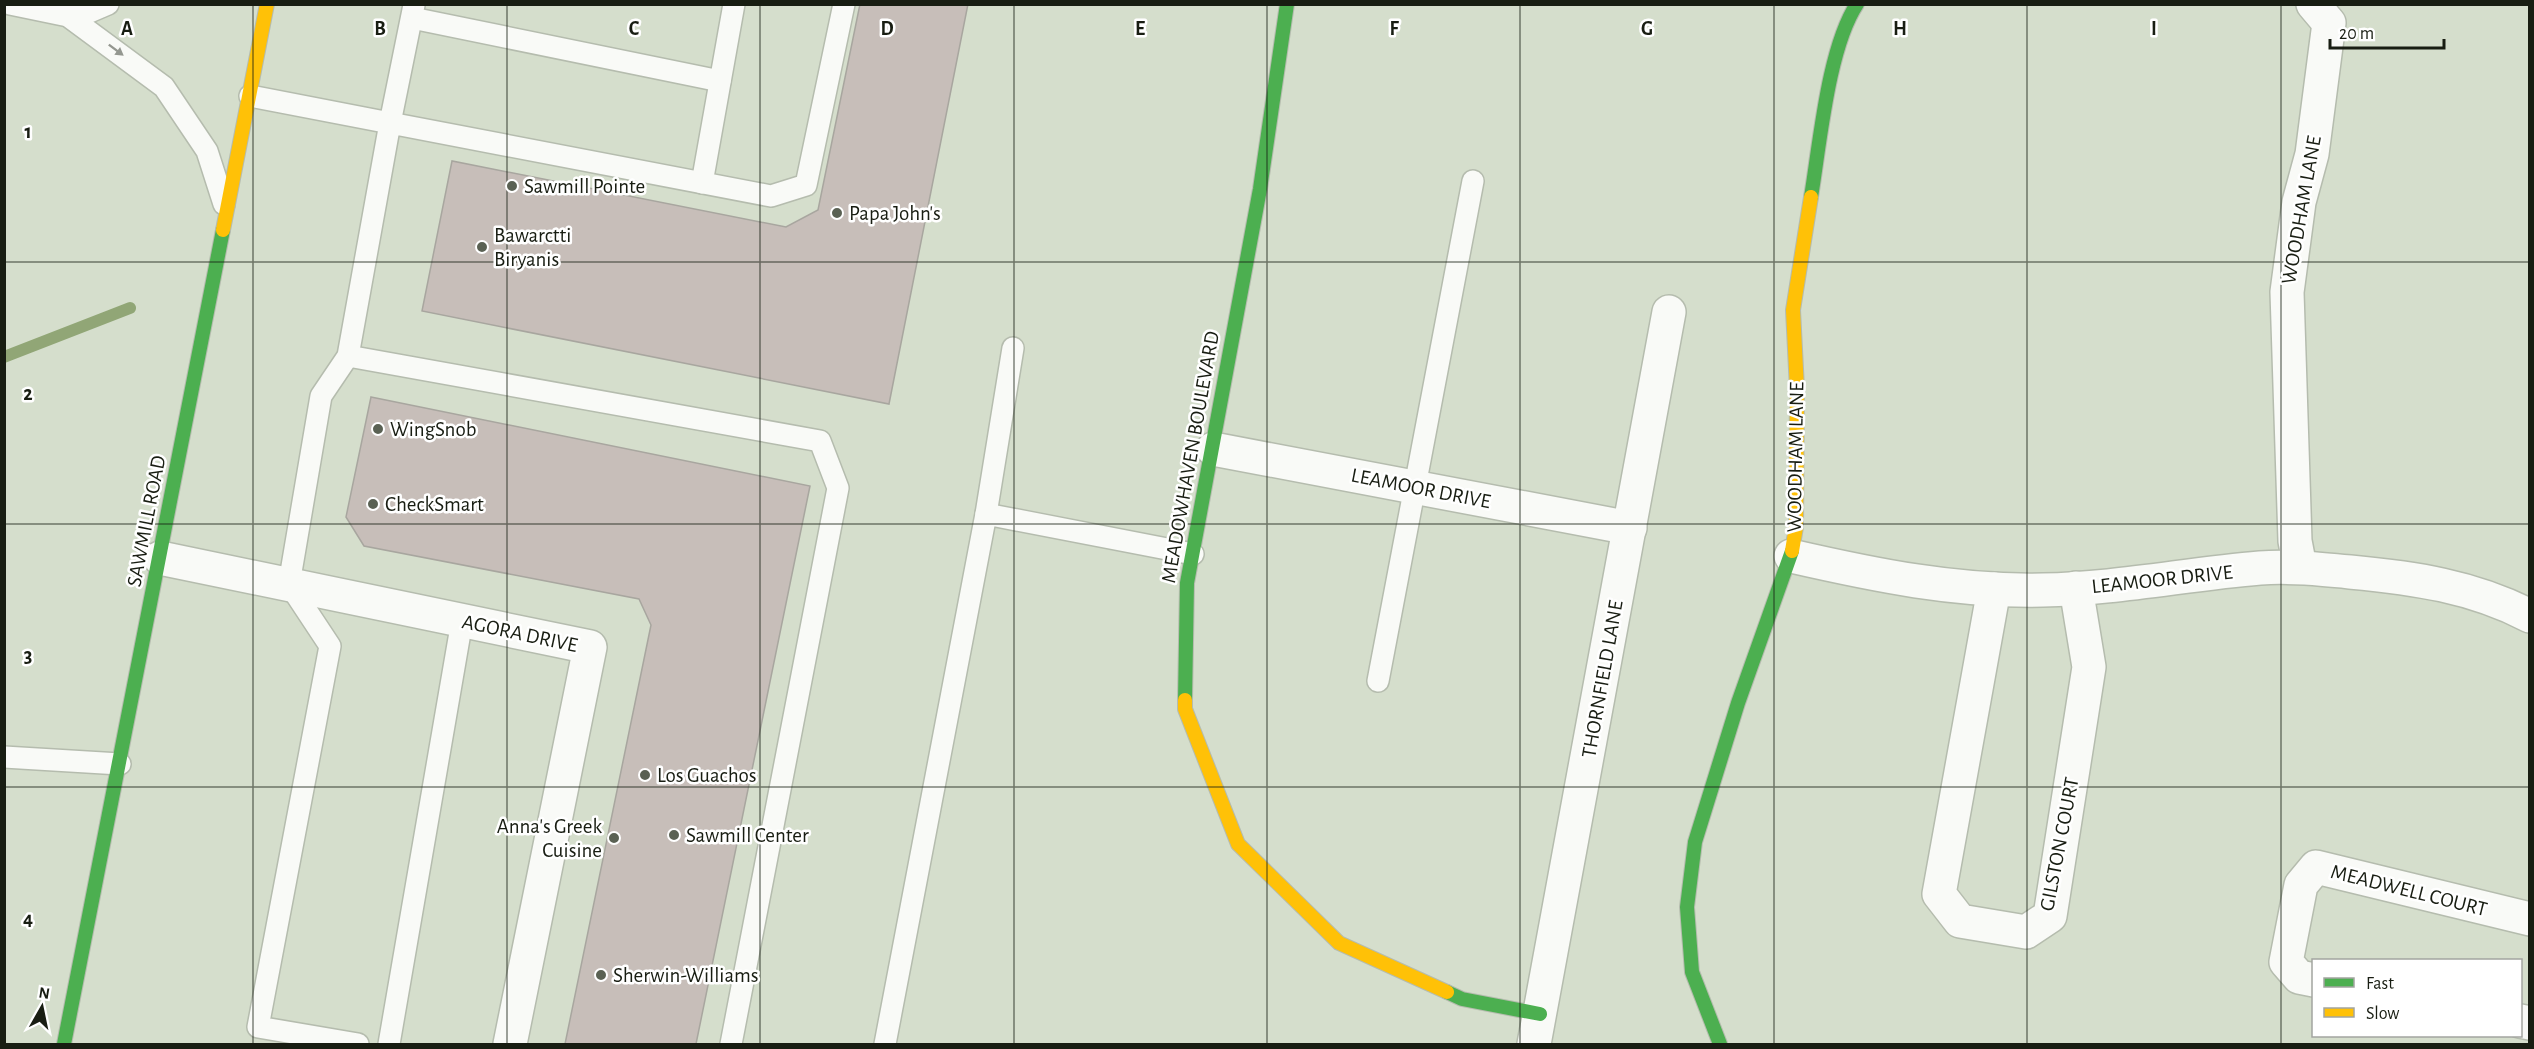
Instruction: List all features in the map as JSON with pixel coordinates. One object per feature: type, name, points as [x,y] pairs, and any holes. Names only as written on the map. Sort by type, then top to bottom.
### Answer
[{"type":"street","name":"SAWMILL ROAD","points":[[64,1044],[267,4]]},
{"type":"street","name":"MEADOWHAVEN BOULEVARD","points":[[1287,4],[1260,189],[1187,583],[1185,709],[1238,843],[1339,943],[1462,999],[1537,1029]]},
{"type":"street","name":"WOODHAM LANE","points":[[1720,1044],[1692,972],[1687,907],[1695,842],[1738,703],[1791,556],[1797,516],[1797,390],[1793,310],[1830,84],[1848,18],[1857,4]]},
{"type":"street","name":"WOODHAM LANE","points":[[2300,567],[2295,541],[2287,292],[2300,202],[2312,154],[2329,23],[2313,4]]},
{"type":"street","name":"THORNFIELD LANE","points":[[1537,1029],[1669,312]]},
{"type":"street","name":"LEAMOOR DRIVE","points":[[1212,448],[1630,528]]},
{"type":"street","name":"LEAMOOR DRIVE","points":[[1791,556],[1875,575],[1963,588],[1994,589],[2044,590],[2134,584],[2262,568],[2300,567],[2419,579],[2500,601],[2529,616]]},
{"type":"street","name":"AGORA DRIVE","points":[[160,558],[590,648],[510,1044]]},
{"type":"street","name":"GILSTON COURT","points":[[1994,589],[1939,894],[1960,921],[2026,933],[2050,916],[2089,667],[2076,588]]},
{"type":"street","name":"MEADWELL COURT","points":[[2312,980],[2299,977],[2286,962],[2301,885],[2316,867],[2529,919]]},
{"type":"lane","points":[[10,4],[68,16],[87,13],[108,4]]},
{"type":"lane","points":[[702,183],[734,4]]},
{"type":"lane","points":[[250,96],[771,196],[806,184],[844,4]]},
{"type":"lane","points":[[357,1044],[258,1027],[330,646],[289,584],[321,396],[348,356],[390,123],[413,11],[720,81]]},
{"type":"lane","points":[[68,16],[164,87],[207,151],[227,212]]},
{"type":"lane","points":[[1378,681],[1473,182]]},
{"type":"lane","points":[[885,1044],[986,514],[1013,348]]},
{"type":"lane","points":[[348,356],[820,441],[838,488],[731,1044]]},
{"type":"lane","points":[[986,514],[1193,554]]},
{"type":"lane","points":[[389,1044],[462,621]]},
{"type":"lane","points":[[4,758],[120,764]]},
{"type":"building","name":"Sawmill Pointe","points":[[860,4],[968,4],[889,404],[422,311],[452,161],[786,227],[818,210]]},
{"type":"building","name":"Sawmill Center","points":[[371,397],[810,486],[696,1044],[565,1044],[651,625],[639,599],[364,546],[346,517]]},
{"type":"waterway","points":[[4,357],[130,308]]},
{"type":"traffic: fast","points":[[1185,700],[1187,583],[1260,189],[1287,4]]},
{"type":"traffic: fast","points":[[1811,197],[1832,70],[1847,23],[1857,4]]},
{"type":"traffic: fast","points":[[64,1044],[223,230]]},
{"type":"traffic: fast","points":[[1720,1044],[1692,972],[1687,907],[1695,842],[1738,703],[1792,551]]},
{"type":"traffic: fast","points":[[1447,992],[1462,999],[1540,1014]]},
{"type":"traffic: slow","points":[[223,230],[267,4]]},
{"type":"traffic: slow","points":[[1792,551],[1796,527],[1797,389],[1793,310],[1811,197]]},
{"type":"traffic: slow","points":[[1185,700],[1185,709],[1238,844],[1339,943],[1447,992]]},
{"type":"place","name":"Sawmill Pointe","points":[[512,186]]},
{"type":"place","name":"Papa John's","points":[[837,213]]},
{"type":"place","name":"Bawarctti Biryanis","points":[[482,247]]},
{"type":"place","name":"WingSnob","points":[[378,429]]},
{"type":"place","name":"CheckSmart","points":[[373,504]]},
{"type":"place","name":"Los Guachos","points":[[645,775]]},
{"type":"place","name":"Sawmill Center","points":[[674,835]]},
{"type":"place","name":"Anna's Greek Cuisine","points":[[614,838]]},
{"type":"place","name":"Sherwin-Williams","points":[[601,975]]}]
